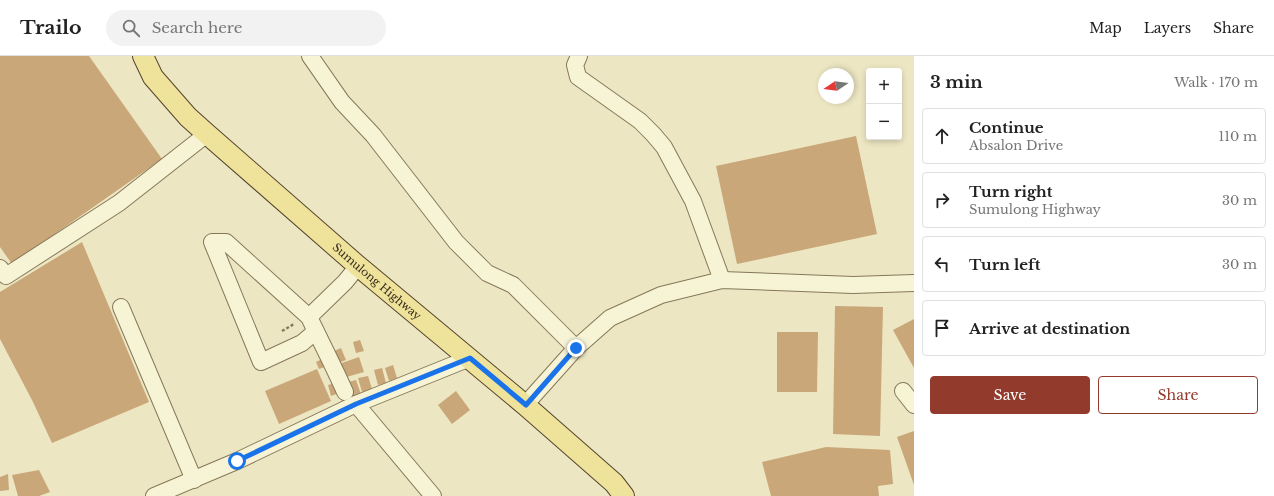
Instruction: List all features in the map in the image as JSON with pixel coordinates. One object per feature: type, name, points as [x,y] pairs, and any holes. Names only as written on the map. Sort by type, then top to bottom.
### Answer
[{"type":"main road","name":"Sumulong Highway","points":[[143,56],[153,77],[188,117],[358,266],[526,405],[614,483],[624,496]]},
{"type":"street","points":[[310,56],[342,102],[373,135],[456,242],[487,273],[513,285],[576,348]]},
{"type":"street","points":[[579,56],[575,65],[578,77],[640,121],[664,147],[693,200],[722,280]]},
{"type":"street","points":[[0,268],[6,276],[94,220],[119,203],[207,134]]},
{"type":"street","points":[[345,392],[312,324],[226,242],[212,242],[261,362],[302,343],[312,324],[358,266]]},
{"type":"street","points":[[526,405],[576,348],[610,318],[661,295],[722,280],[853,285],[914,283]]},
{"type":"street","points":[[121,307],[162,401],[188,487]]},
{"type":"street","points":[[154,496],[188,487],[356,404],[470,358]]},
{"type":"street","points":[[903,391],[914,405]]},
{"type":"street","points":[[356,404],[433,496]]},
{"type":"path","points":[[282,331],[293,324],[297,329]]},
{"type":"building","points":[[0,56],[89,56],[162,159],[12,264],[0,247]]},
{"type":"building","points":[[856,136],[877,234],[737,264],[716,166]]},
{"type":"building","points":[[82,242],[149,402],[52,443],[33,402],[0,339],[0,292]]},
{"type":"building","points":[[835,306],[883,307],[880,436],[833,434]]},
{"type":"building","points":[[914,319],[914,368],[893,330]]},
{"type":"building","points":[[777,332],[818,332],[817,392],[777,392]]},
{"type":"building","points":[[360,340],[364,351],[356,353],[353,342]]},
{"type":"building","points":[[341,348],[346,360],[338,363],[334,351]]},
{"type":"building","points":[[326,357],[330,365],[319,369],[316,362]]},
{"type":"building","points":[[359,357],[364,372],[343,378],[339,364]]},
{"type":"building","points":[[393,365],[397,378],[389,381],[385,368]]},
{"type":"building","points":[[382,368],[386,383],[378,385],[374,370]]},
{"type":"building","points":[[317,369],[331,401],[279,424],[265,391]]},
{"type":"building","points":[[368,376],[372,389],[362,392],[358,378]]},
{"type":"building","points":[[356,380],[361,394],[352,397],[348,382]]},
{"type":"building","points":[[339,382],[342,392],[331,396],[328,385]]},
{"type":"building","points":[[456,391],[470,410],[452,424],[438,405]]},
{"type":"building","points":[[914,431],[914,485],[897,437]]},
{"type":"building","points":[[826,447],[890,450],[893,484],[878,486],[879,496],[771,496],[762,462]]},
{"type":"building","points":[[39,470],[50,492],[39,496],[18,496],[12,475]]},
{"type":"building","points":[[8,474],[9,490],[0,491],[0,477]]},
{"type":"route","points":[[237,461],[356,404],[470,358],[526,405],[576,348]]}]
